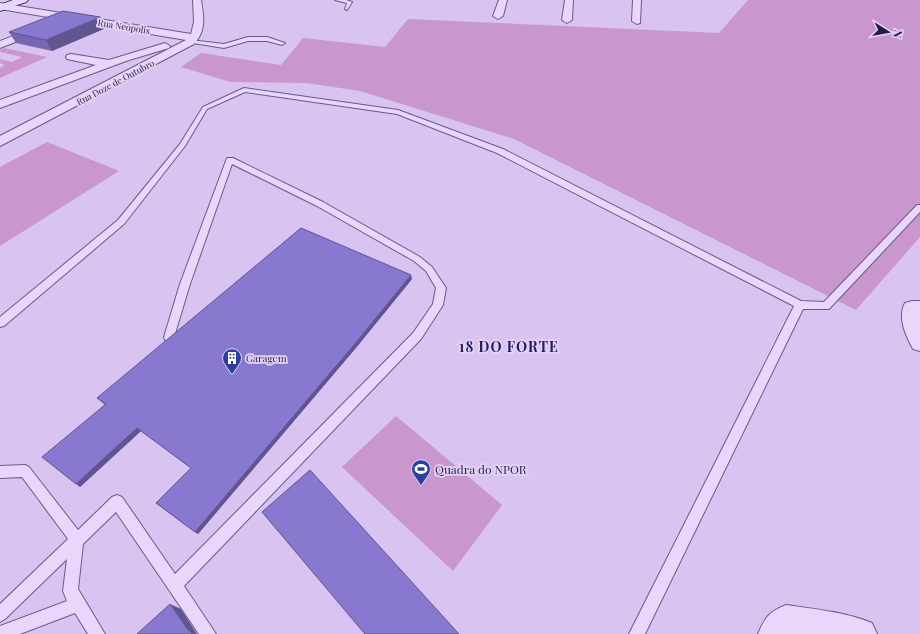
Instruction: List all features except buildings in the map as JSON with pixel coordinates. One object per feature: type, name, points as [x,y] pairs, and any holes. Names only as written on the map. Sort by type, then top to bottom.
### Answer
[{"type":"main road","points":[[2,5],[23,0]]},
{"type":"street","points":[[0,104],[109,63],[147,51],[193,40],[200,18],[197,0]]},
{"type":"street","points":[[498,16],[503,0]]},
{"type":"street","points":[[567,20],[569,0]]},
{"type":"street","points":[[637,0],[637,21]]},
{"type":"street","name":"Rua Neópolis","points":[[2,5],[193,40]]},
{"type":"street","points":[[0,45],[69,17]]},
{"type":"street","name":"Rua Doze de Outubro","points":[[0,142],[67,108],[193,40]]},
{"type":"street","points":[[71,57],[109,63]]},
{"type":"street","points":[[17,97],[67,108]]},
{"type":"street","points":[[916,308],[912,323],[920,343]]},
{"type":"street","points":[[780,627],[833,627],[862,634]]},
{"type":"lane","points":[[337,0],[350,2],[347,9]]},
{"type":"lane","points":[[193,40],[224,46],[248,39],[267,39],[282,43]]},
{"type":"lane","points":[[0,323],[121,222],[183,145],[205,108],[244,90],[398,112],[500,151],[800,305],[826,306],[920,207]]},
{"type":"lane","points":[[169,337],[185,284],[230,160],[320,204],[417,259],[429,269],[441,288],[438,305],[417,336],[174,585]]},
{"type":"lane","points":[[637,634],[800,305]]},
{"type":"lane","points":[[0,472],[25,471],[77,540],[70,591],[97,634]]},
{"type":"lane","points":[[0,614],[117,502],[208,634]]},
{"type":"lane","points":[[0,634],[78,604]]},
{"type":"shaded area","points":[[748,0],[920,0],[920,237],[856,310],[514,139],[360,91],[307,83],[230,82],[181,67],[201,53],[281,65],[303,38],[385,47],[408,19],[719,33]]},
{"type":"shaded area","points":[[4,48],[47,57],[0,78],[0,68],[5,65],[0,63],[0,59],[12,62],[22,57],[0,52],[0,50]]},
{"type":"shaded area","points":[[47,142],[119,171],[0,246],[0,167]]},
{"type":"shaded area","name":"Quadra do NPOR","points":[[396,416],[502,505],[453,571],[342,467]]},
{"type":"place","name":"Garagem","points":[[232,375]]},
{"type":"place","name":"Quadra do NPOR","points":[[421,486]]},
{"type":"district","name":"18 DO FORTE","points":[[509,346]]}]
